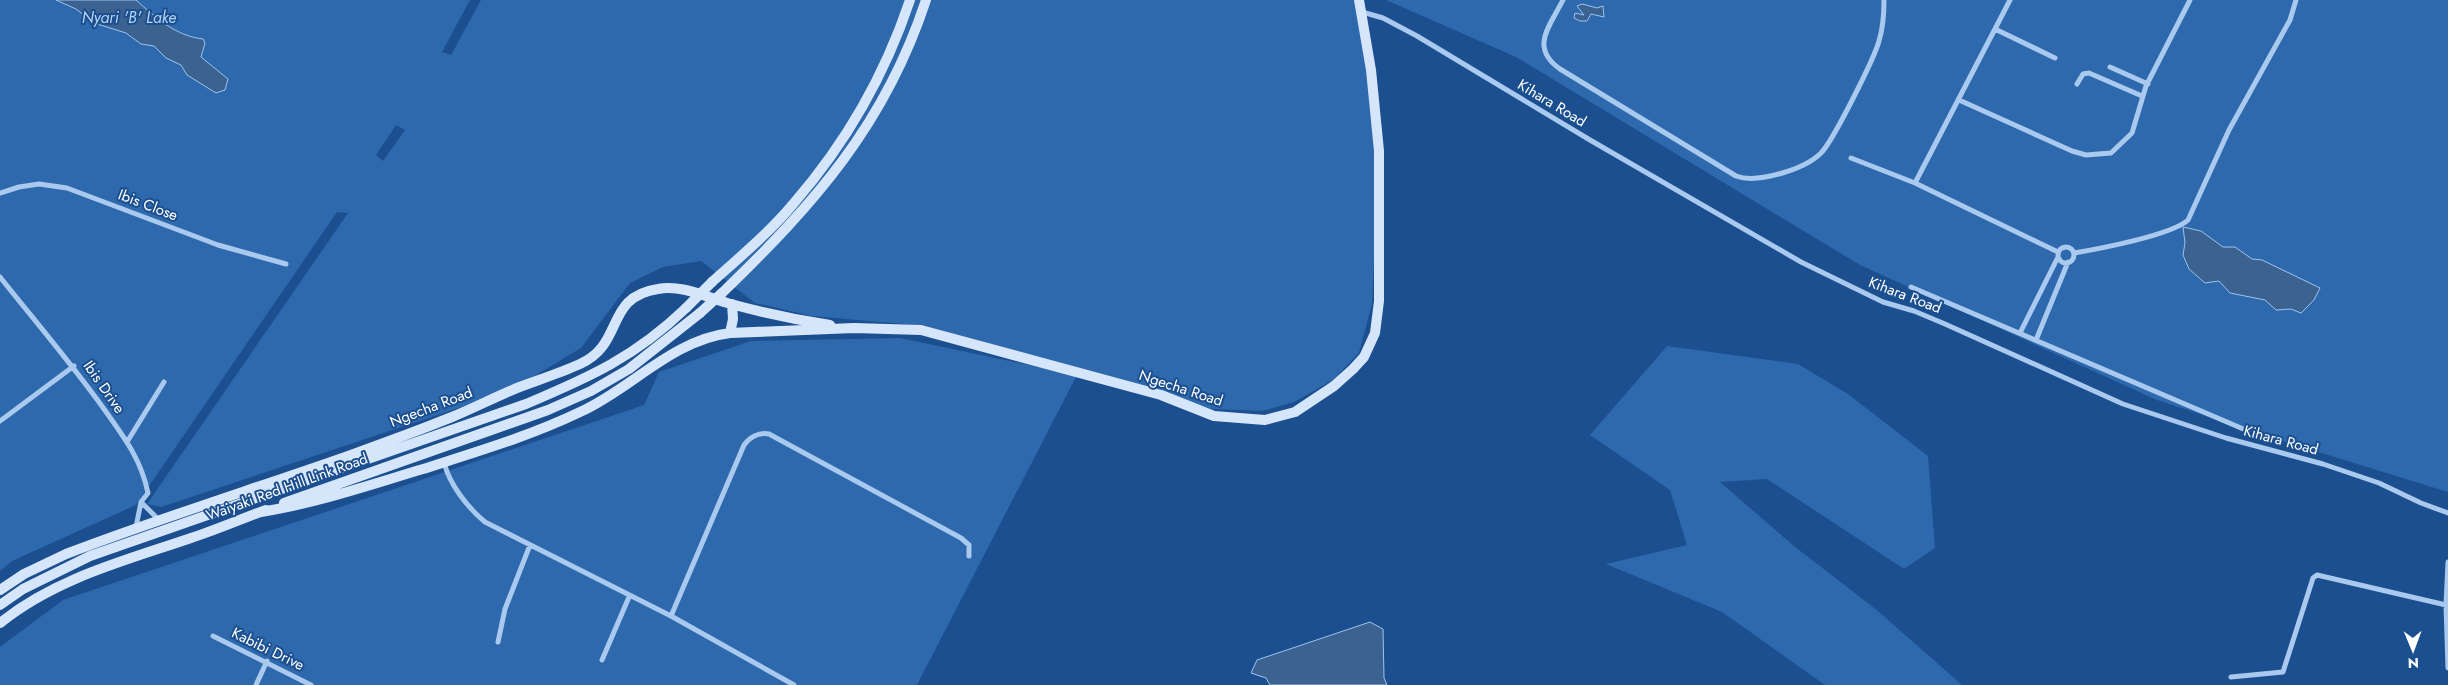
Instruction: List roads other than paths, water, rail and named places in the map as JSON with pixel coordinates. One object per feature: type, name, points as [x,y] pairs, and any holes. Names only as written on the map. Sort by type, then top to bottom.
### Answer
[{"type":"street","name":"Waiyaki Red Hill Link Road","points":[[0,605],[22,589],[90,556],[287,481],[526,404],[581,382],[635,350],[686,308],[763,236],[794,204],[847,135],[863,109],[888,57],[910,0]]},
{"type":"street","name":"Waiyaki Red Hill Link Road","points":[[0,623],[35,597],[66,582],[548,410],[592,391],[629,369],[700,313],[722,293],[774,243],[816,195],[853,148],[893,81],[926,0]]},
{"type":"street","name":"Ngecha Road","points":[[262,512],[324,500],[536,432],[613,395],[645,371],[690,345],[715,335],[730,333],[898,328],[944,336],[1051,367],[1161,395],[1214,416],[1231,419],[1265,420],[1295,412],[1316,400],[1342,380],[1364,357],[1375,333],[1379,285],[1379,151],[1371,70],[1360,0]]},
{"type":"street","points":[[1563,0],[1544,39],[1543,49],[1547,58],[1560,69],[1736,176],[1752,179],[1806,165],[1824,150],[1878,44],[1884,0]]},
{"type":"street","points":[[1916,183],[2010,0]]},
{"type":"street","points":[[1959,100],[2072,151],[2100,155],[2111,153],[2122,145],[2132,133],[2140,112],[2142,96],[2190,0]]},
{"type":"street","points":[[2020,333],[2058,254],[2066,247],[2074,253],[2102,248],[2175,228],[2188,220],[2229,130],[2293,13],[2296,0]]},
{"type":"street","name":"Kihara Road","points":[[1362,12],[1383,18],[1417,36],[1778,249],[1883,302],[1914,311],[1945,324],[2138,410],[2226,438],[2338,469],[2379,483],[2421,503],[2448,513]]},
{"type":"street","points":[[1995,29],[2055,58]]},
{"type":"street","points":[[2110,67],[2148,84]]},
{"type":"street","points":[[2077,84],[2083,74],[2089,73],[2142,96]]},
{"type":"street","points":[[1851,158],[1916,183],[2058,254],[2064,262],[2068,262]]},
{"type":"street","name":"Ibis Close","points":[[0,193],[19,187],[39,184],[67,188],[218,245],[286,264]]},
{"type":"street","points":[[2036,340],[2068,262],[2073,258],[2074,253]]},
{"type":"street","name":"Ibis Drive","points":[[0,277],[74,366],[140,462],[148,493],[141,502],[136,527]]},
{"type":"street","points":[[1911,287],[2248,431]]},
{"type":"street","name":"Ngecha Road","points":[[0,590],[15,579],[52,560],[136,527],[287,481],[582,363],[604,347],[612,332],[617,315],[630,301],[643,293],[661,288],[674,288],[792,318],[854,328]]},
{"type":"street","points":[[730,333],[733,319],[732,304]]},
{"type":"street","points":[[0,421],[74,366]]},
{"type":"street","points":[[127,442],[164,382]]},
{"type":"street","points":[[671,616],[744,445],[754,436],[763,433],[769,434],[961,538],[969,545],[969,556]]},
{"type":"street","points":[[444,462],[447,476],[478,516],[485,522],[629,597],[671,616],[794,685]]},
{"type":"street","points":[[141,502],[159,520]]},
{"type":"street","points":[[498,642],[505,609],[530,545]]},
{"type":"street","points":[[2448,562],[2446,604],[2448,668]]},
{"type":"street","points":[[2231,677],[2283,672],[2313,578],[2316,575],[2446,604]]},
{"type":"street","points":[[602,660],[629,597]]},
{"type":"street","name":"Kabibi Drive","points":[[214,636],[267,661],[311,685]]},
{"type":"street","points":[[256,685],[267,661]]},
{"type":"water","name":"Nyari 'B' Lake","points":[[56,0],[136,0],[175,30],[203,39],[205,43],[201,57],[228,79],[225,90],[216,93],[187,75],[181,65],[166,58],[154,46],[141,44],[126,33],[94,23],[76,9]]},
{"type":"water","points":[[1582,4],[1597,8],[1603,6],[1604,17],[1591,14],[1587,21],[1580,21],[1574,18],[1575,13],[1584,15],[1577,6]]},
{"type":"water","points":[[2183,227],[2201,231],[2223,247],[2235,247],[2252,259],[2262,260],[2320,288],[2314,300],[2301,313],[2291,309],[2276,310],[2265,300],[2230,293],[2219,281],[2205,283],[2189,269],[2183,255],[2185,243]]},
{"type":"water","points":[[1370,622],[1383,629],[1384,678],[1387,685],[1270,685],[1266,678],[1251,673],[1257,660]]}]
